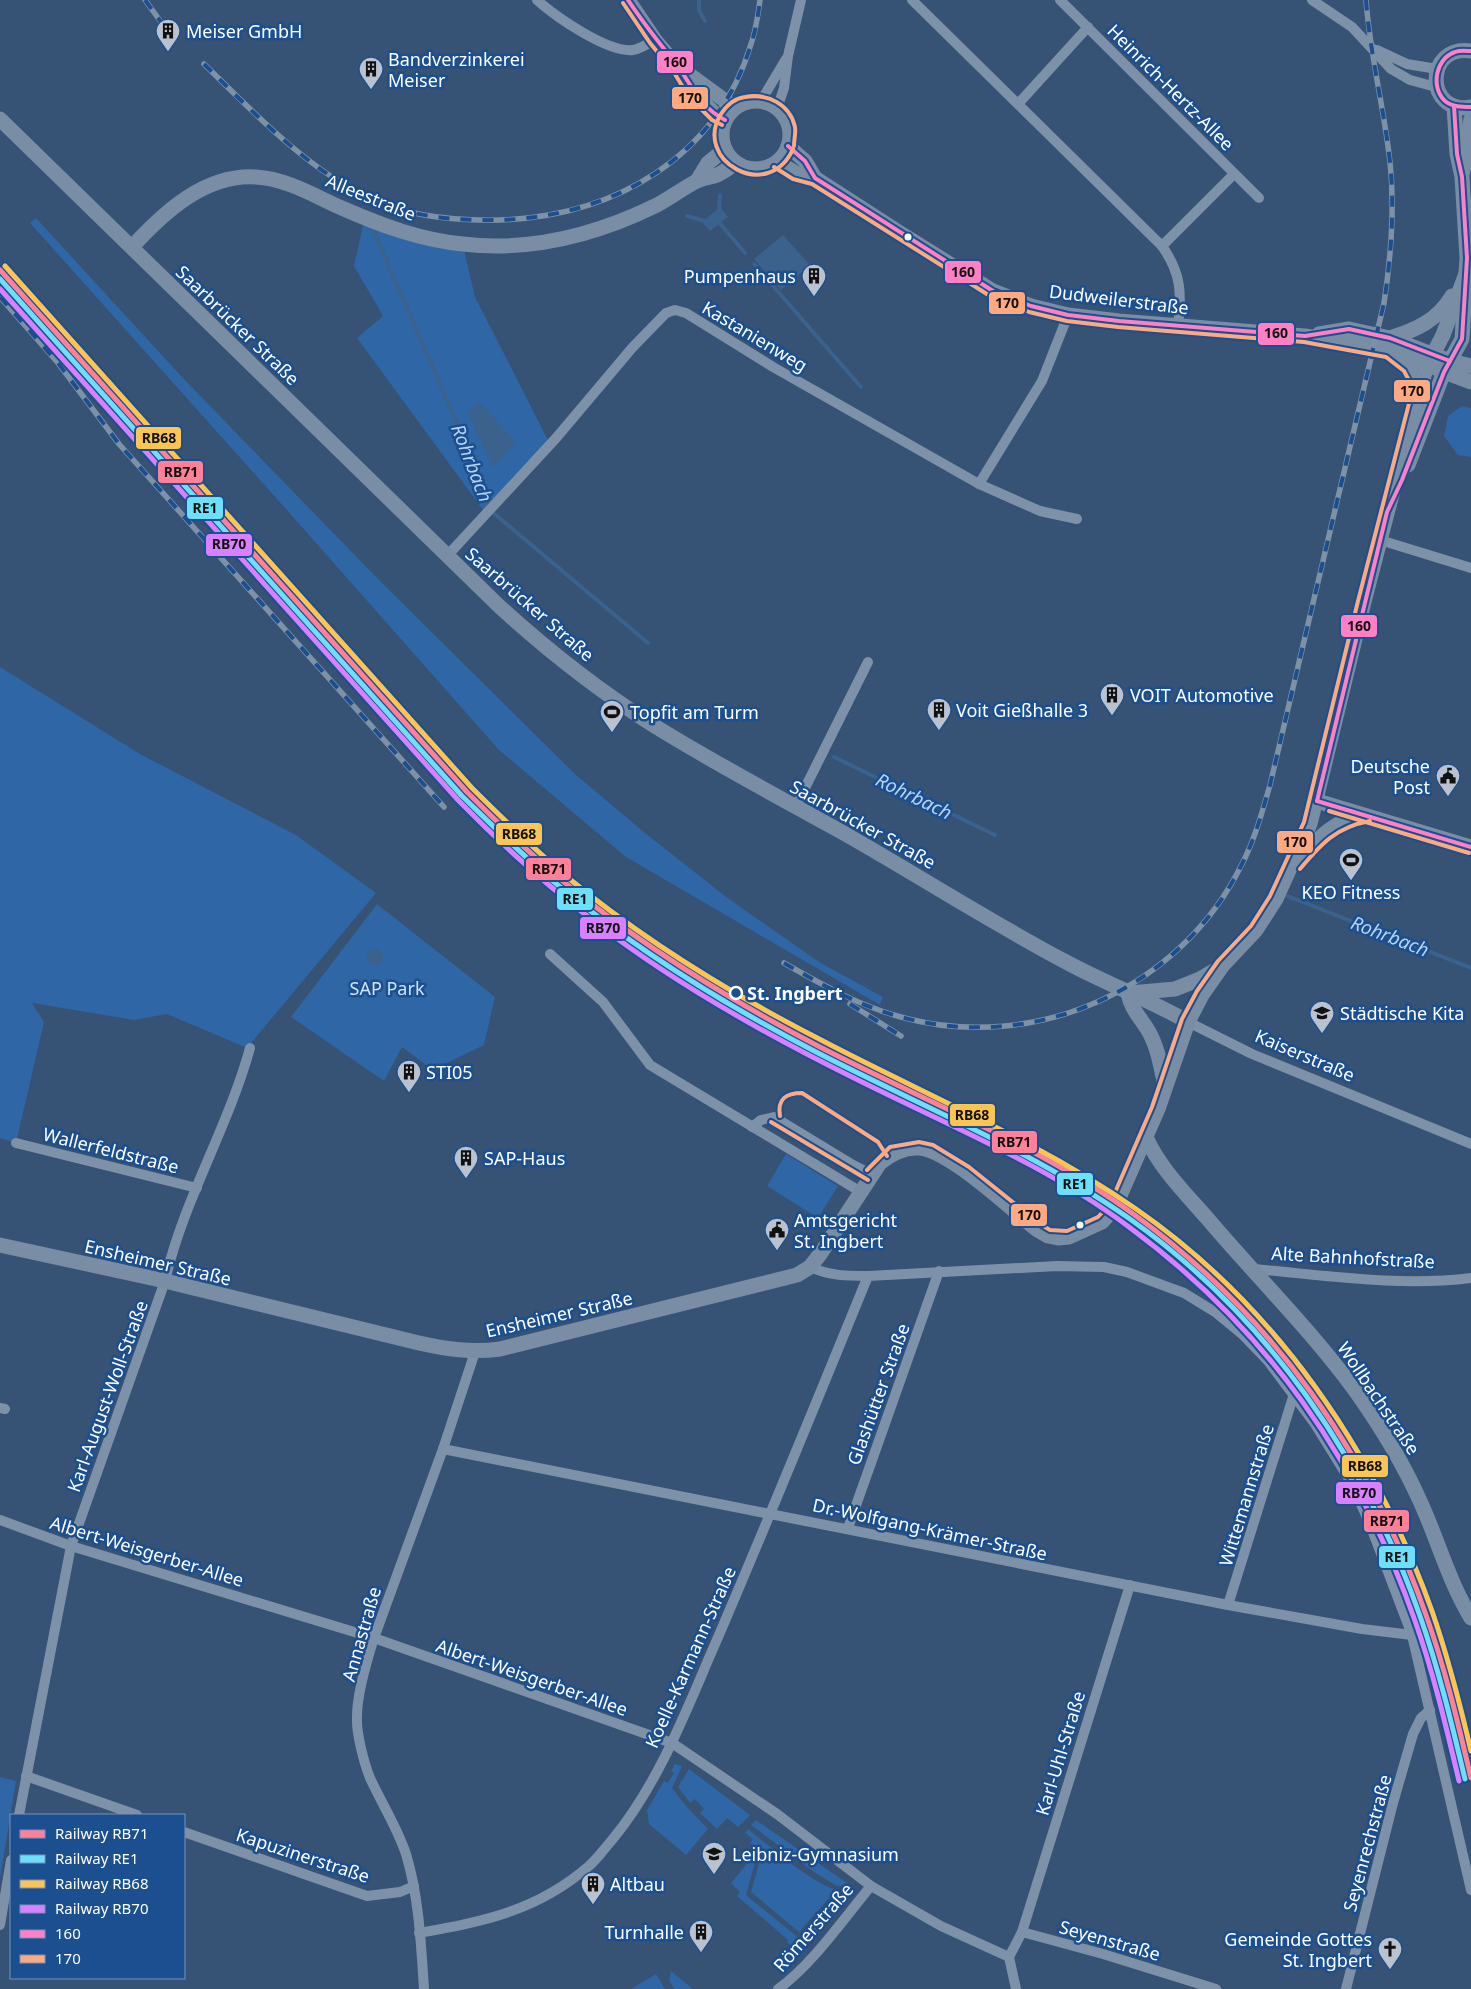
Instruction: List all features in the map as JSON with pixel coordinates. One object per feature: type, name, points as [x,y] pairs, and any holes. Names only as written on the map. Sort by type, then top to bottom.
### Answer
[{"type":"main road","points":[[628,0],[655,40],[678,67],[694,93],[716,115],[725,120]]},
{"type":"main road","points":[[1471,51],[1464,50],[1452,53],[1446,57],[1437,69],[1436,87],[1440,95],[1454,106],[1471,108]]},
{"type":"main road","points":[[678,67],[735,108]]},
{"type":"main road","points":[[761,101],[777,109],[787,122],[789,130],[788,146],[777,162],[752,169],[736,163],[725,149],[722,135],[725,120],[735,108],[747,102],[761,101]]},
{"type":"main road","points":[[1387,512],[1402,480],[1447,366],[1462,339],[1467,271],[1462,177],[1456,154],[1454,106]]},
{"type":"main road","name":"Saarbrücker Straße","points":[[0,119],[447,556],[531,635],[597,686],[654,725],[795,808],[960,900],[1032,944],[1128,993]]},
{"type":"main road","points":[[1462,177],[1471,119]]},
{"type":"main road","name":"Dudweilerstraße","points":[[788,146],[805,161],[815,178]]},
{"type":"main road","name":"Alleestraße","points":[[697,181],[708,164],[725,149]]},
{"type":"main road","name":"Dudweilerstraße","points":[[777,162],[796,173],[815,178],[993,291],[1031,306],[1068,315],[1119,321],[1390,344],[1412,357],[1430,358],[1447,366]]},
{"type":"main road","name":"Alleestraße","points":[[132,247],[157,219],[188,196],[221,182],[238,178],[255,177],[285,183],[387,228],[412,235],[462,244],[489,246],[537,244],[617,223],[658,205],[697,181],[718,175],[736,163]]},
{"type":"main road","points":[[1420,387],[1409,367],[1390,344],[1421,327],[1445,307],[1467,271]]},
{"type":"main road","points":[[1146,1137],[1158,1109],[1188,1022],[1202,995],[1223,965],[1256,930],[1276,900],[1310,824],[1420,387],[1430,358],[1443,335],[1467,271]]},
{"type":"main road","points":[[1447,366],[1471,366]]},
{"type":"main road","points":[[1447,366],[1471,382]]},
{"type":"main road","points":[[1317,801],[1471,847]]},
{"type":"main road","points":[[1287,874],[1310,847],[1328,830],[1353,817],[1369,815]]},
{"type":"main road","points":[[1165,1088],[1160,1062],[1152,1037],[1133,1010],[1128,993],[1182,987],[1223,965]]},
{"type":"main road","name":"Kaiserstraße","points":[[1128,993],[1169,1011],[1188,1022]]},
{"type":"main road","name":"Ensheimer Straße","points":[[0,1245],[165,1282],[419,1343],[451,1350],[475,1352],[500,1349],[797,1275],[810,1267],[840,1226],[872,1174],[892,1153],[919,1148],[931,1151],[966,1172],[1036,1229],[1058,1238],[1069,1237],[1102,1222],[1115,1207],[1146,1137]]},
{"type":"main road","name":"Alte Bahnhofstraße","points":[[1146,1137],[1159,1161],[1253,1270]]},
{"type":"main road","name":"Wollbachstraße","points":[[1253,1270],[1324,1349],[1380,1428],[1400,1460],[1420,1500],[1460,1600],[1471,1618]]},
{"type":"street","points":[[537,0],[565,22],[607,45],[633,50],[655,40]]},
{"type":"street","points":[[777,109],[784,88],[788,56],[801,0]]},
{"type":"street","points":[[912,0],[1162,246],[1171,259],[1180,285],[1181,301],[1178,325]]},
{"type":"street","name":"Heinrich-Hertz-Allee","points":[[1060,0],[1258,198]]},
{"type":"street","points":[[1312,0],[1342,18],[1391,69],[1410,80],[1436,87]]},
{"type":"street","points":[[1018,103],[1088,26]]},
{"type":"street","points":[[1370,46],[1384,55],[1407,64],[1437,69]]},
{"type":"street","points":[[761,101],[788,56]]},
{"type":"street","points":[[1162,246],[1234,174]]},
{"type":"street","name":"Kastanienweg","points":[[447,556],[545,450],[632,348],[666,313],[675,310],[686,313],[773,367],[979,484],[1040,511],[1077,519]]},
{"type":"street","points":[[979,484],[1042,381],[1068,315]]},
{"type":"street","points":[[1380,540],[1471,568]]},
{"type":"street","points":[[795,808],[868,662]]},
{"type":"street","points":[[550,954],[603,1002],[650,1064],[861,1192]]},
{"type":"street","name":"Kaiserstraße","points":[[1188,1022],[1252,1054],[1471,1144]]},
{"type":"street","name":"Wallerfeldstraße","points":[[165,1282],[197,1188],[238,1092],[250,1048]]},
{"type":"street","points":[[752,1127],[761,1120],[774,1117],[853,1165],[872,1174]]},
{"type":"street","name":"Wallerfeldstraße","points":[[16,1143],[197,1188]]},
{"type":"street","points":[[810,1267],[838,1276],[1076,1266],[1104,1268],[1159,1283],[1184,1294],[1215,1312],[1244,1335],[1268,1361],[1315,1424],[1351,1482],[1384,1558],[1412,1635],[1471,1890]]},
{"type":"street","name":"Alte Bahnhofstraße","points":[[1253,1270],[1380,1280],[1447,1281],[1471,1278]]},
{"type":"street","name":"Glashütter Straße","points":[[848,1528],[940,1271]]},
{"type":"street","name":"Koelle-Karmann-Straße","points":[[419,1933],[502,1916],[538,1900],[568,1883],[592,1864],[631,1817],[672,1743],[772,1513],[868,1276]]},
{"type":"street","name":"Karl-August-Woll-Straße","points":[[19,1814],[71,1546],[165,1282]]},
{"type":"street","name":"Annastraße","points":[[424,1989],[414,1886],[402,1846],[370,1777],[359,1736],[357,1716],[366,1666],[374,1638],[443,1449],[475,1352]]},
{"type":"street","name":"Wittemannstraße","points":[[1228,1605],[1294,1394]]},
{"type":"street","name":"Dr.-Wolfgang-Krämer-Straße","points":[[443,1449],[1228,1605],[1362,1629],[1412,1635]]},
{"type":"street","name":"Albert-Weisgerber-Allee","points":[[0,1520],[71,1546],[374,1638],[672,1743],[777,1814],[870,1886],[941,1926],[1008,1957]]},
{"type":"street","name":"Karl-Uhl-Straße","points":[[1022,1932],[1130,1585]]},
{"type":"street","name":"Seyenrechstraße","points":[[1346,1989],[1393,1803],[1414,1734],[1421,1718],[1430,1710]]},
{"type":"street","points":[[26,1776],[134,1814]]},
{"type":"street","name":"Kapuzinerstraße","points":[[185,1832],[366,1896],[400,1892],[414,1886]]},
{"type":"street","points":[[0,1925],[10,1866]]},
{"type":"street","name":"Römerstraße","points":[[778,1989],[787,1983],[817,1951],[870,1886]]},
{"type":"street","points":[[1017,1989],[1008,1957],[1022,1932]]},
{"type":"street","name":"Seyenstraße","points":[[1022,1932],[1103,1954],[1216,1989]]},
{"type":"green space","points":[[36,218],[182,377],[377,578],[575,774],[645,833],[725,896],[819,962],[883,997],[880,1005],[626,857],[499,750],[30,223]]},
{"type":"green space","points":[[364,221],[463,245],[475,297],[550,444],[486,514],[357,338],[383,316],[354,266]]},
{"type":"green space","points":[[1462,406],[1471,408],[1471,457],[1458,455],[1444,436],[1448,416]]},
{"type":"green space","points":[[0,667],[140,754],[296,835],[376,893],[247,1048],[167,1014],[134,1020],[32,1003],[44,1022],[16,1143],[0,1138]]},
{"type":"green space","name":"SAP Park","points":[[377,904],[495,997],[484,1045],[433,1070],[402,1047],[384,1081],[291,1017]]},
{"type":"green space","points":[[786,1154],[838,1186],[818,1218],[767,1186]]},
{"type":"green space","points":[[675,1764],[682,1766],[672,1788],[708,1829],[686,1855],[649,1824],[647,1810],[664,1781],[668,1783],[674,1773],[671,1771]]},
{"type":"green space","points":[[689,1769],[750,1815],[738,1827],[727,1818],[717,1829],[700,1813],[704,1809],[695,1799],[690,1803],[678,1787]]},
{"type":"green space","points":[[0,1777],[16,1781],[0,1879]]},
{"type":"green space","points":[[756,1820],[853,1887],[837,1886],[814,1872],[751,1825]]},
{"type":"green space","points":[[748,1829],[818,1882],[841,1891],[830,1897],[799,1932],[751,1892],[762,1853],[750,1843],[753,1839],[745,1833]]},
{"type":"green space","points":[[751,1849],[757,1855],[746,1895],[800,1939],[833,1900],[854,1892],[800,1953],[787,1942],[788,1940],[737,1896],[740,1892],[731,1883],[751,1859],[747,1855]]},
{"type":"green space","points":[[671,1971],[693,1989],[674,1989],[669,1980]]},
{"type":"green space","points":[[656,1974],[665,1989],[631,1989]]},
{"type":"shaded area","points":[[720,207],[728,217],[710,231],[702,222]]},
{"type":"shaded area","points":[[783,235],[810,265],[781,290],[754,259]]},
{"type":"shaded area","points":[[479,402],[516,442],[493,467],[468,413]]},
{"type":"shaded area","points":[[372,949],[378,949],[383,954],[381,963],[372,965],[367,960],[367,954]]},
{"type":"waterway","points":[[699,0],[699,10],[705,21]]},
{"type":"waterway","points":[[719,211],[720,195]]},
{"type":"waterway","points":[[687,216],[705,221]]},
{"type":"waterway","points":[[717,220],[745,253]]},
{"type":"waterway","name":"Rohrbach","points":[[371,225],[480,476],[490,510],[648,643]]},
{"type":"waterway","points":[[754,264],[861,387]]},
{"type":"waterway","name":"Rohrbach","points":[[834,757],[995,835]]},
{"type":"waterway","name":"Rohrbach","points":[[1282,894],[1471,968]]},
{"type":"railway","points":[[145,0],[161,22],[174,35]]},
{"type":"railway","points":[[204,64],[282,139],[303,156],[348,187],[371,199],[402,210],[451,219],[500,220],[542,216],[583,207],[621,193],[656,173],[687,149],[713,119],[735,84],[753,39],[760,0]]},
{"type":"railway","points":[[784,963],[855,1001],[901,1017],[952,1026],[1002,1026],[1052,1018],[1099,1001],[1143,977],[1182,946],[1215,908],[1242,864],[1247,855],[1270,785],[1384,303],[1391,233],[1392,197],[1390,162],[1366,0]]},
{"type":"railway","points":[[0,297],[58,363],[119,444],[444,807]]},
{"type":"railway","points":[[850,1004],[901,1036]]},
{"type":"rail line","name":"RB68","points":[[5,266],[472,788],[542,856],[567,877],[627,923],[723,986],[789,1023],[1022,1140],[1099,1185],[1136,1209],[1187,1248],[1233,1290],[1276,1337],[1315,1387],[1350,1440],[1381,1495],[1409,1552],[1432,1611],[1471,1751]]},
{"type":"rail line","name":"RB71","points":[[0,270],[467,792],[514,838],[564,882],[655,950],[751,1010],[818,1046],[1021,1146],[1099,1191],[1136,1216],[1185,1255],[1231,1298],[1273,1344],[1311,1393],[1346,1445],[1376,1499],[1403,1556],[1433,1635],[1451,1696],[1471,1778]]},
{"type":"rail line","name":"RE1","points":[[0,279],[462,796],[559,886],[620,933],[717,997],[818,1053],[1016,1151],[1093,1195],[1130,1219],[1180,1257],[1225,1300],[1267,1346],[1306,1395],[1340,1447],[1371,1501],[1397,1558],[1427,1636],[1465,1779]]},
{"type":"rail line","name":"RB70","points":[[0,289],[458,800],[507,848],[559,894],[656,966],[752,1025],[1029,1164],[1097,1204],[1178,1266],[1223,1308],[1264,1353],[1302,1400],[1335,1451],[1365,1504],[1391,1559],[1421,1638],[1439,1699],[1459,1781]]},
{"type":"transit line","name":"160","points":[[628,0],[697,95],[709,109],[725,120]]},
{"type":"transit line","name":"170","points":[[623,3],[650,43],[673,71],[689,97],[712,120],[722,125]]},
{"type":"transit line","name":"160","points":[[1471,51],[1459,51],[1448,55],[1443,60],[1437,74],[1440,95],[1445,101],[1454,106],[1471,107]]},
{"type":"transit line","name":"170","points":[[793,149],[782,165],[767,173],[752,174],[737,169],[724,160],[716,147],[715,131],[721,114],[732,102],[753,96],[761,97],[776,102],[788,112],[795,127],[794,146]]},
{"type":"transit line","name":"160","points":[[1317,801],[1387,512],[1402,480],[1444,372],[1462,339],[1467,258],[1462,177],[1457,154],[1454,106]]},
{"type":"transit line","name":"160","points":[[788,146],[805,161],[815,178],[993,291],[1031,306],[1068,315],[1119,321],[1305,336],[1349,329],[1390,338],[1450,361]]},
{"type":"transit line","name":"170","points":[[774,167],[793,179],[812,184],[990,296],[1029,312],[1067,321],[1118,327],[1304,342],[1386,357],[1404,371],[1413,388],[1304,822],[1270,896],[1251,926],[1218,961],[1197,991],[1182,1019],[1152,1107],[1110,1204],[1098,1217],[1067,1231],[1050,1230],[969,1167],[933,1145],[919,1142],[890,1147],[867,1170]]},
{"type":"transit line","name":"160","points":[[1317,801],[1471,847]]},
{"type":"transit line","name":"170","points":[[1329,811],[1469,853]]},
{"type":"transit line","name":"170","points":[[1300,869],[1322,844],[1338,832],[1370,821]]},
{"type":"transit line","name":"170","points":[[780,1116],[781,1101],[791,1094],[802,1093],[878,1142],[887,1156]]},
{"type":"transit line","name":"170","points":[[771,1122],[868,1180]]},
{"type":"place","name":"Meiser GmbH","points":[[168,52]]},
{"type":"place","name":"Bandverzinkerei Meiser","points":[[371,90]]},
{"type":"place","name":"Pumpenhaus","points":[[814,297]]},
{"type":"place","name":"VOIT Automotive","points":[[1112,716]]},
{"type":"place","name":"Voit Gießhalle 3","points":[[939,731]]},
{"type":"place","name":"Topfit am Turm","points":[[612,733]]},
{"type":"place","name":"Deutsche Post","points":[[1448,797]]},
{"type":"place","name":"KEO Fitness","points":[[1351,881]]},
{"type":"place","name":"St. Ingbert","points":[[736,993]]},
{"type":"place","name":"Städtische Kita","points":[[1322,1034]]},
{"type":"place","name":"STI05","points":[[409,1093]]},
{"type":"place","name":"SAP-Haus","points":[[466,1179]]},
{"type":"place","name":"Amtsgericht St. Ingbert","points":[[777,1251]]},
{"type":"place","name":"Leibniz-Gymnasium","points":[[714,1875]]},
{"type":"place","name":"Altbau","points":[[593,1905]]},
{"type":"place","name":"Turnhalle","points":[[701,1953]]},
{"type":"place","name":"Gemeinde Gottes St. Ingbert","points":[[1390,1970]]}]
